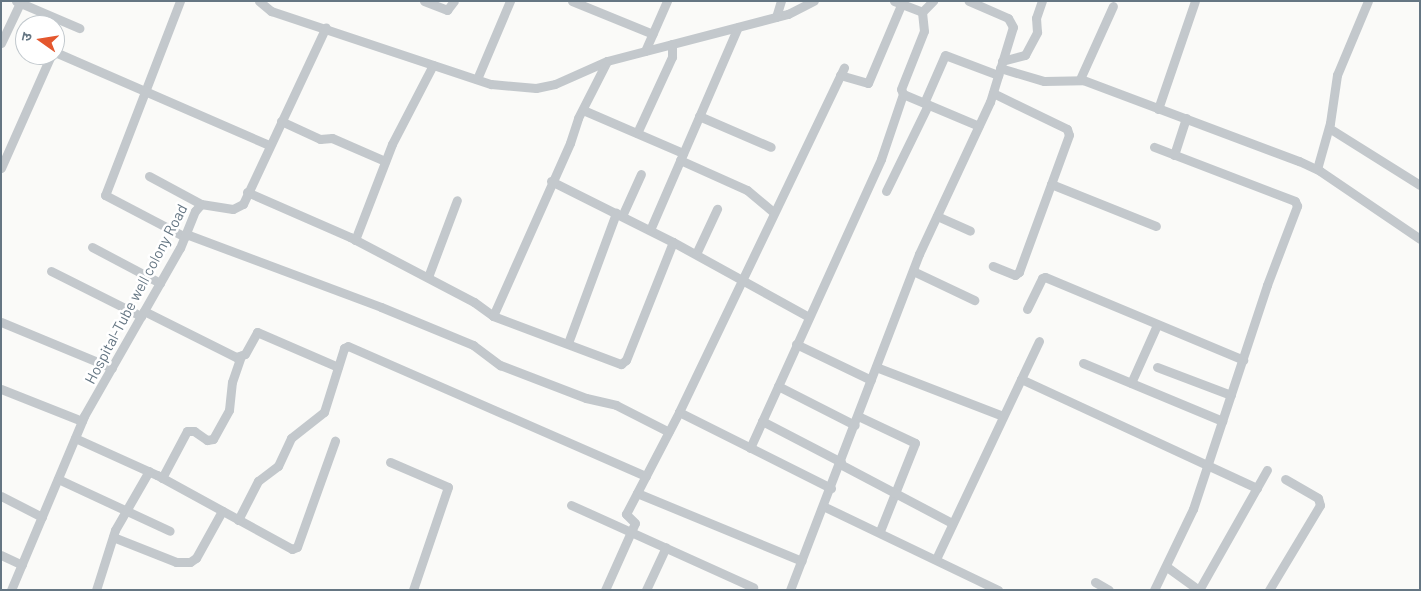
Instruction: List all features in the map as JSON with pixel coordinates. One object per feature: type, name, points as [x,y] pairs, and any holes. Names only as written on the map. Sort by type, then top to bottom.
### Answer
[{"type":"street","points":[[180,1],[105,195],[186,235],[381,307],[473,345],[500,365],[586,398],[616,405],[669,432]]},
{"type":"street","points":[[259,1],[271,10],[477,79],[536,88],[555,84],[607,61],[776,17],[814,1]]},
{"type":"street","points":[[424,1],[447,10],[454,1]]},
{"type":"street","points":[[477,79],[510,1]]},
{"type":"street","points":[[572,1],[653,34]]},
{"type":"street","points":[[646,51],[667,1]]},
{"type":"street","points":[[776,17],[781,1]]},
{"type":"street","points":[[922,12],[933,1]]},
{"type":"street","points":[[790,590],[825,506],[913,271],[993,93],[1013,27],[1011,20],[969,1]]},
{"type":"street","points":[[1000,68],[1025,55],[1037,32],[1036,18],[1042,1]]},
{"type":"street","points":[[1158,109],[1195,1]]},
{"type":"street","points":[[1317,170],[1329,128],[1337,74],[1368,1]]},
{"type":"street","points":[[1,43],[18,2],[79,28]]},
{"type":"street","points":[[608,589],[635,523],[626,514],[680,412],[842,71],[868,82],[898,3],[922,12]]},
{"type":"street","points":[[1080,79],[1112,6]]},
{"type":"street","points":[[750,448],[881,159],[903,94],[901,89],[925,29],[922,12]]},
{"type":"street","name":"Hospital-Tube well colony Road","points":[[12,590],[82,421],[160,283],[201,204],[238,208],[243,204],[326,27]]},
{"type":"street","points":[[650,230],[738,27]]},
{"type":"street","points":[[637,133],[672,57],[672,44]]},
{"type":"street","points":[[886,191],[926,104],[945,55],[1044,81],[1080,79],[1186,118],[1317,170],[1420,239]]},
{"type":"street","points":[[65,56],[147,90],[270,145]]},
{"type":"street","points":[[494,316],[551,181],[607,61]]},
{"type":"street","points":[[1,168],[47,65]]},
{"type":"street","points":[[355,240],[385,161],[433,65]]},
{"type":"street","points":[[993,93],[1069,132],[1019,272],[1015,274],[993,266]]},
{"type":"street","points":[[903,94],[979,126]]},
{"type":"street","points":[[583,110],[637,133],[747,190],[774,213]]},
{"type":"street","points":[[699,116],[771,147]]},
{"type":"street","points":[[1174,155],[1186,118]]},
{"type":"street","points":[[281,121],[320,140],[332,138],[385,161]]},
{"type":"street","points":[[1329,128],[1420,185]]},
{"type":"street","points":[[1154,147],[1296,203],[1193,509],[1167,567],[1154,590]]},
{"type":"street","points":[[568,343],[619,215],[641,174]]},
{"type":"street","points":[[149,176],[201,204]]},
{"type":"street","points":[[551,181],[696,254],[809,317]]},
{"type":"street","points":[[1051,184],[1156,226]]},
{"type":"street","points":[[247,192],[355,240],[428,277],[494,316],[621,364],[626,360],[673,242]]},
{"type":"street","points":[[428,277],[457,200]]},
{"type":"street","points":[[696,254],[717,209]]},
{"type":"street","points":[[937,216],[970,231]]},
{"type":"street","points":[[92,247],[160,283]]},
{"type":"street","points":[[51,271],[143,314],[241,356]]},
{"type":"street","points":[[913,271],[974,300]]},
{"type":"street","points":[[1027,310],[1042,278],[1045,277],[1243,360]]},
{"type":"street","points":[[1,322],[112,368]]},
{"type":"street","points":[[1131,383],[1157,325]]},
{"type":"street","points":[[162,478],[187,431],[194,431],[208,440],[213,439],[229,410],[232,382],[241,356],[257,332],[338,367]]},
{"type":"street","points":[[936,558],[1039,341]]},
{"type":"street","points":[[796,344],[872,380]]},
{"type":"street","points":[[238,520],[258,480],[278,466],[293,435],[319,418],[324,412],[344,348],[358,348],[646,476]]},
{"type":"street","points":[[1082,363],[1222,421]]},
{"type":"street","points":[[1157,367],[1231,395]]},
{"type":"street","points":[[876,368],[1002,416]]},
{"type":"street","points":[[1021,379],[1257,488]]},
{"type":"street","points":[[778,386],[856,420],[914,441],[914,447],[880,531]]},
{"type":"street","points":[[1,389],[82,421]]},
{"type":"street","points":[[680,412],[831,488]]},
{"type":"street","points":[[762,421],[952,523]]},
{"type":"street","points":[[75,438],[149,471],[295,549],[335,441]]},
{"type":"street","points":[[390,462],[448,487],[416,589]]},
{"type":"street","points":[[1167,567],[1199,590],[1267,470]]},
{"type":"street","points":[[96,590],[112,537],[125,510],[149,471]]},
{"type":"street","points":[[58,479],[170,531]]},
{"type":"street","points":[[1269,590],[1320,505],[1318,498],[1285,479]]},
{"type":"street","points":[[637,493],[802,561]]},
{"type":"street","points":[[1,496],[42,517]]},
{"type":"street","points":[[571,505],[753,587]]},
{"type":"street","points":[[825,506],[936,558],[998,590]]},
{"type":"street","points":[[112,537],[176,562],[190,562],[196,558],[222,511]]},
{"type":"street","points":[[646,590],[666,547]]},
{"type":"street","points":[[1,555],[22,565]]},
{"type":"street","points":[[1095,582],[1110,590]]}]
